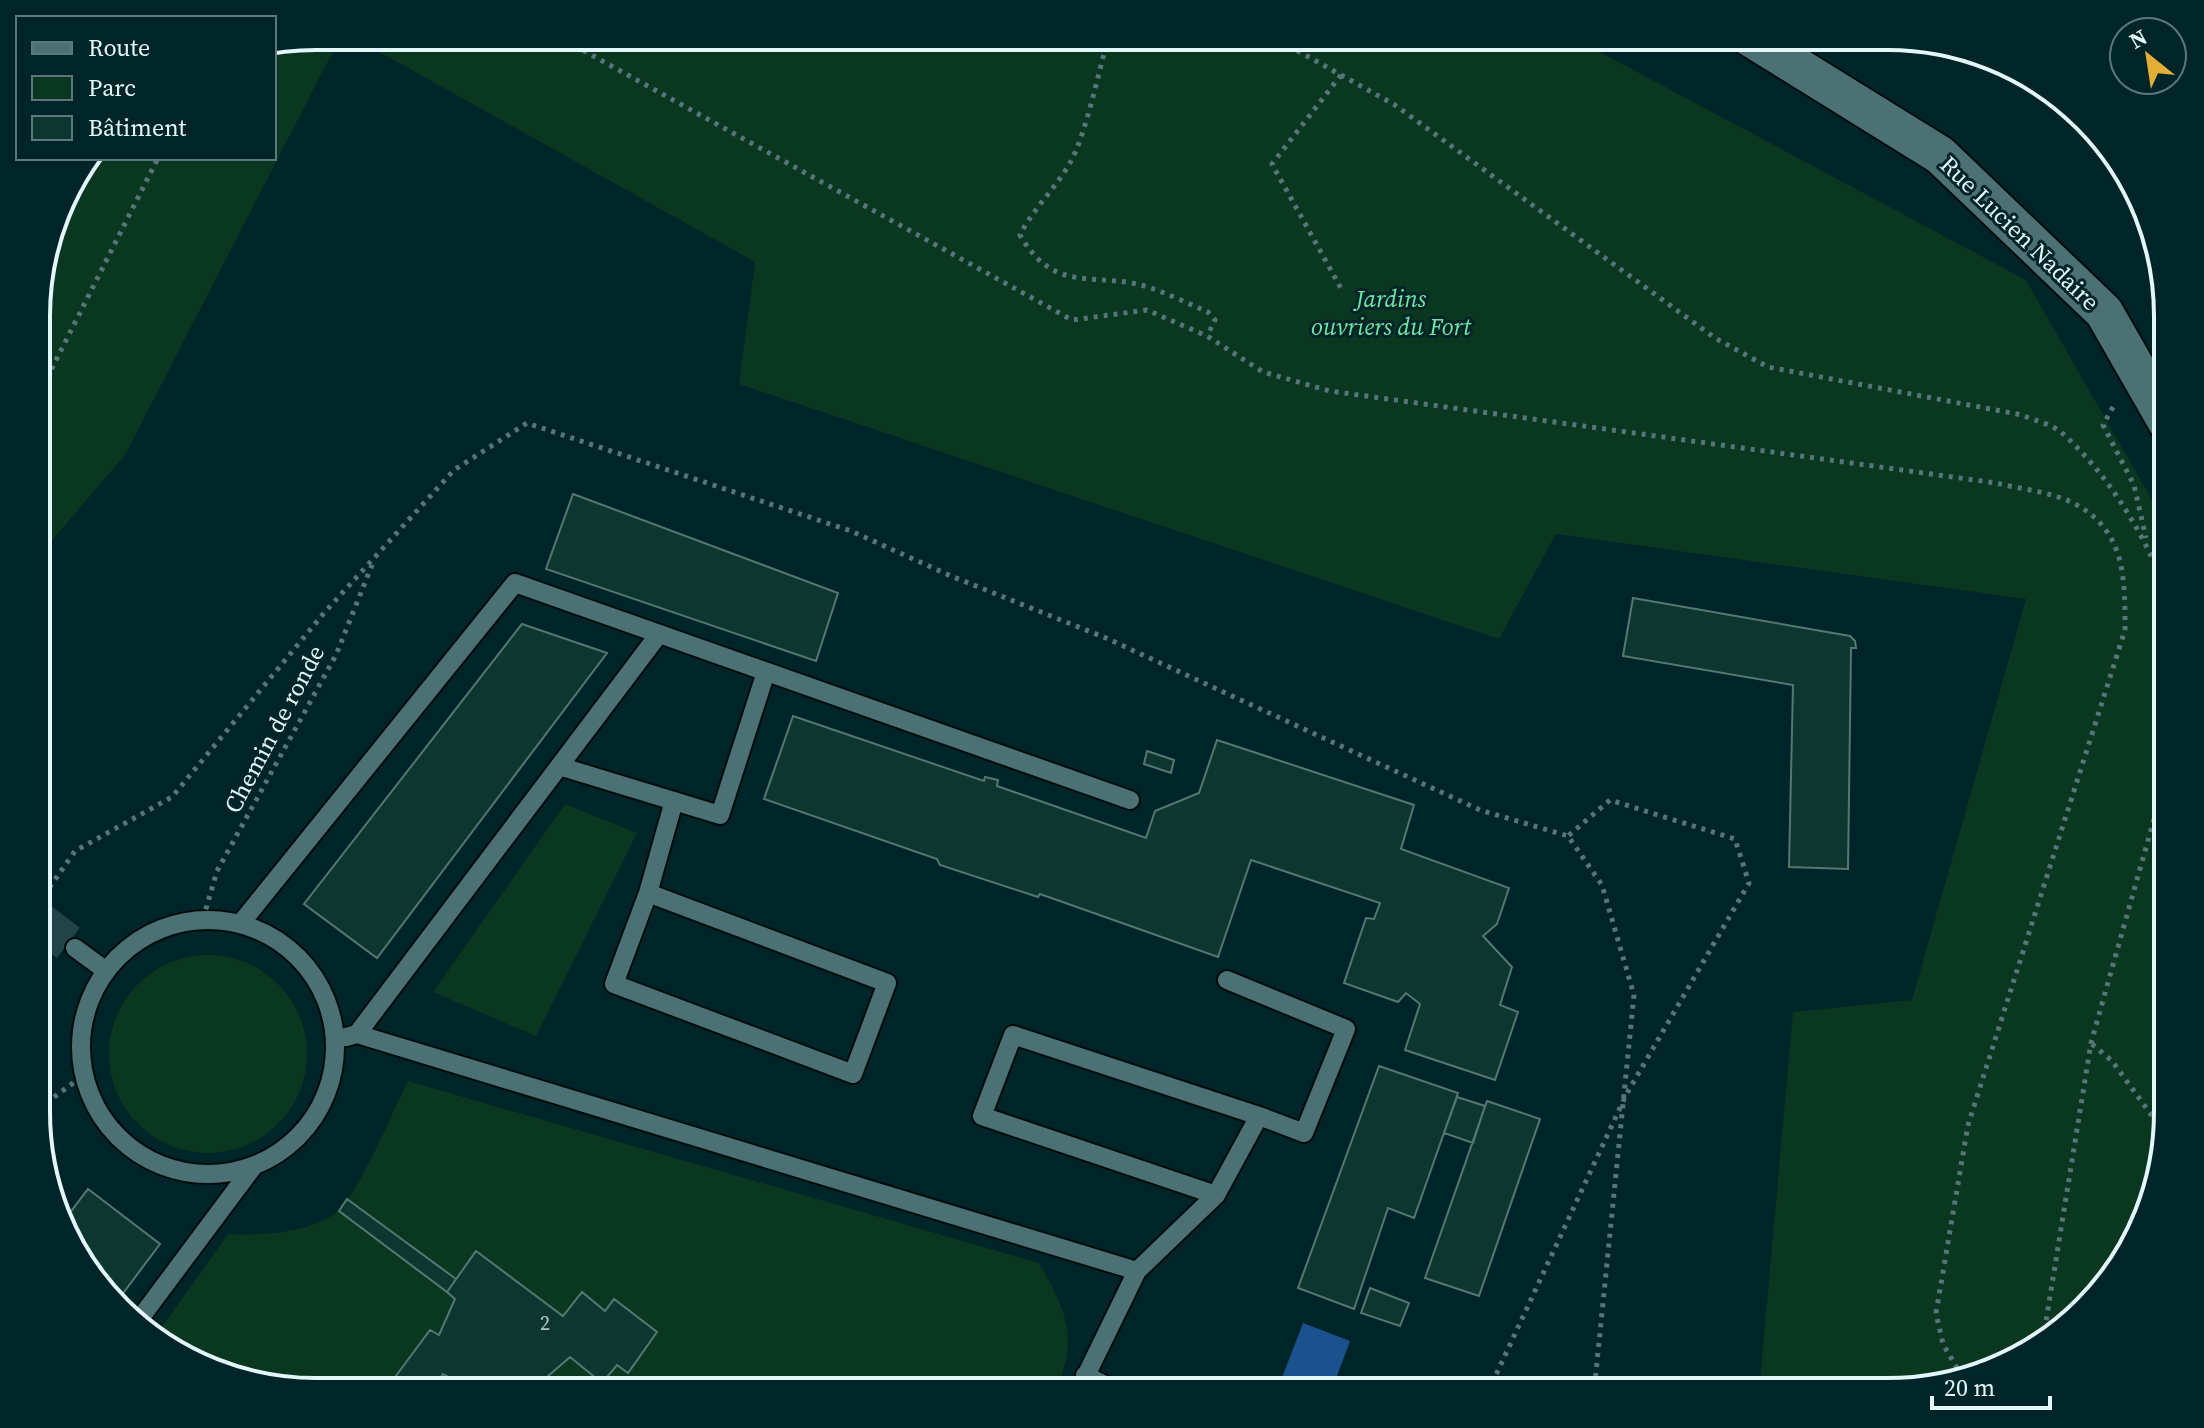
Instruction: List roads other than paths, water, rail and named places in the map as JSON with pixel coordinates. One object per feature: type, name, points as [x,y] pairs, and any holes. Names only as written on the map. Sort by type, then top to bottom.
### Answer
[{"type":"street","name":"Rue Lucien Nadaire","points":[[1771,50],[1940,155],[2104,312],[2153,397]]},
{"type":"lane","points":[[241,923],[515,583],[1130,800]]},
{"type":"lane","points":[[357,1034],[562,767],[659,634]]},
{"type":"lane","points":[[562,767],[720,815],[766,672]]},
{"type":"lane","points":[[648,893],[887,983],[853,1074],[614,984],[648,893],[674,801]]},
{"type":"lane","points":[[203,919],[241,923],[277,939],[307,966],[327,1001],[335,1040],[331,1080],[315,1117],[288,1146],[253,1167],[212,1175],[172,1170],[135,1152],[105,1124],[86,1088],[80,1047],[86,1006],[105,970],[132,943],[166,926],[203,919]]},
{"type":"lane","points":[[75,948],[105,970]]},
{"type":"lane","points":[[1216,1195],[982,1116],[1013,1035],[1304,1133],[1346,1029],[1227,980]]},
{"type":"lane","points":[[335,1040],[357,1034],[1137,1271]]},
{"type":"lane","points":[[1084,1378],[1137,1271],[1216,1195],[1259,1116]]},
{"type":"lane","points":[[143,1314],[253,1167]]},
{"type":"water","points":[[1303,1323],[1350,1341],[1336,1377],[1282,1377]]},
{"type":"tunnel","points":[[50,929],[75,948]]},
{"type":"park label","name":"Jardins ouvriers du Fort","points":[[1391,312]]}]
